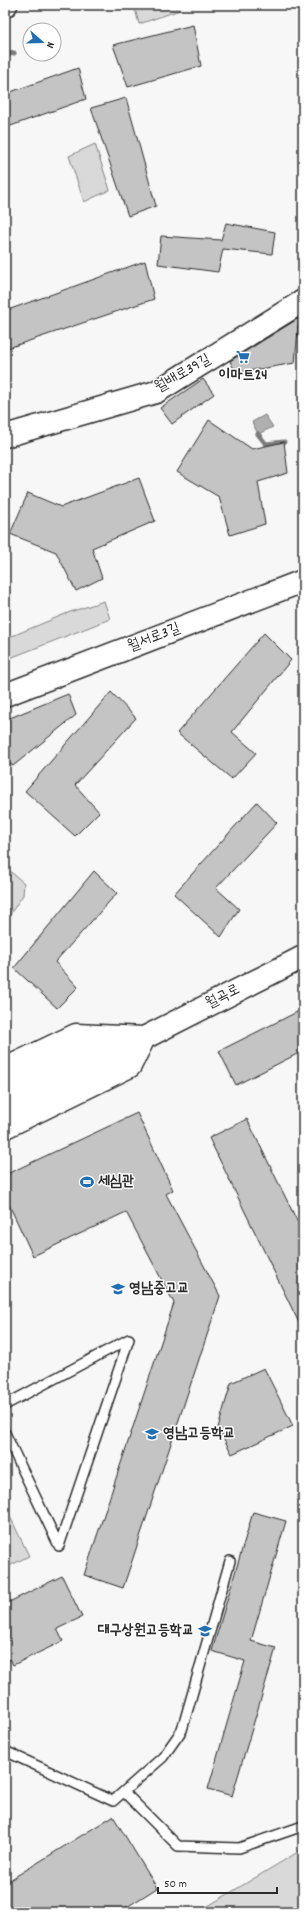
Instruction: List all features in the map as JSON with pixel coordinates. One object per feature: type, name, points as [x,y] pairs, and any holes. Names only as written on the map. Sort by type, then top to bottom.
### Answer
[{"type":"main road","name":"월배로39길","points":[[5,436],[156,392],[303,301]]},
{"type":"main road","name":"월서로3길","points":[[5,695],[303,581]]},
{"type":"main road","name":"월곡로","points":[[5,1106],[144,1038],[303,957]]},
{"type":"main road","points":[[5,1069],[76,1035],[144,1038],[130,1066],[5,1127]]},
{"type":"main road","name":"월곡로","points":[[5,1086],[86,1048],[144,1038]]},
{"type":"lane","points":[[5,1405],[129,1339],[59,1546],[5,1433]]},
{"type":"lane","points":[[5,1751],[113,1801],[124,1792],[163,1757],[182,1730],[230,1561]]},
{"type":"lane","points":[[124,1792],[178,1846],[239,1848],[303,1826]]},
{"type":"shaded area","points":[[134,5],[178,5],[180,10],[139,24]]},
{"type":"shaded area","points":[[95,144],[110,190],[84,202],[69,156]]},
{"type":"shaded area","points":[[265,415],[273,427],[258,434],[252,422]]},
{"type":"shaded area","points":[[104,601],[110,619],[5,660],[5,639],[70,612]]},
{"type":"shaded area","points":[[5,867],[24,883],[23,895],[5,922]]},
{"type":"shaded area","points":[[5,1506],[29,1556],[5,1568]]},
{"type":"shaded area","points":[[303,1849],[303,1912],[198,1912]]},
{"type":"building","points":[[193,25],[201,66],[128,87],[113,45]]},
{"type":"building","points":[[78,68],[86,99],[5,128],[5,94]]},
{"type":"building","points":[[126,98],[156,206],[128,216],[91,108]]},
{"type":"building","points":[[226,223],[275,232],[272,254],[223,249],[218,272],[158,264],[161,236],[221,240]]},
{"type":"building","points":[[145,261],[154,299],[5,349],[5,311]]},
{"type":"building","points":[[299,318],[295,363],[236,373],[230,361]]},
{"type":"building","points":[[203,379],[214,394],[172,424],[160,408]]},
{"type":"building","points":[[209,420],[252,449],[284,442],[288,473],[258,482],[265,524],[230,535],[219,497],[177,472]]},
{"type":"building","points":[[139,478],[155,521],[92,548],[102,578],[76,591],[56,552],[10,534],[28,493],[61,507]]},
{"type":"building","points":[[264,633],[291,660],[232,732],[256,753],[232,779],[177,733]]},
{"type":"building","points":[[111,692],[136,718],[75,785],[99,812],[75,836],[25,791]]},
{"type":"building","points":[[68,694],[76,715],[13,766],[5,760],[5,720]]},
{"type":"building","points":[[257,802],[277,823],[216,888],[239,909],[221,937],[174,894]]},
{"type":"building","points":[[94,871],[117,893],[55,962],[78,987],[57,1008],[14,968]]},
{"type":"building","points":[[303,1009],[303,1051],[236,1085],[219,1051]]},
{"type":"building","points":[[137,1113],[173,1190],[166,1194],[220,1296],[123,1588],[84,1575],[174,1303],[126,1212],[33,1256],[5,1196],[5,1175]]},
{"type":"building","points":[[247,1119],[303,1233],[303,1331],[209,1138]]},
{"type":"building","points":[[264,1368],[293,1426],[232,1454],[218,1428],[231,1383]]},
{"type":"building","points":[[253,1512],[286,1521],[251,1641],[276,1648],[232,1796],[208,1789],[245,1661],[212,1651]]},
{"type":"building","points":[[62,1576],[82,1617],[57,1629],[63,1641],[13,1665],[10,1659],[5,1662],[5,1604]]},
{"type":"building","points":[[113,1816],[157,1888],[119,1912],[5,1912],[5,1883]]},
{"type":"waterway","points":[[5,55],[14,53]]},
{"type":"waterway","points":[[258,434],[266,444],[284,442]]},
{"type":"place","name":"이마트24","points":[[243,357]]},
{"type":"place","name":"세심관","points":[[87,1182]]},
{"type":"place","name":"영남중고교","points":[[118,1289]]},
{"type":"place","name":"영남고등학교","points":[[152,1434]]},
{"type":"place","name":"대구상원고등학교","points":[[205,1631]]}]
